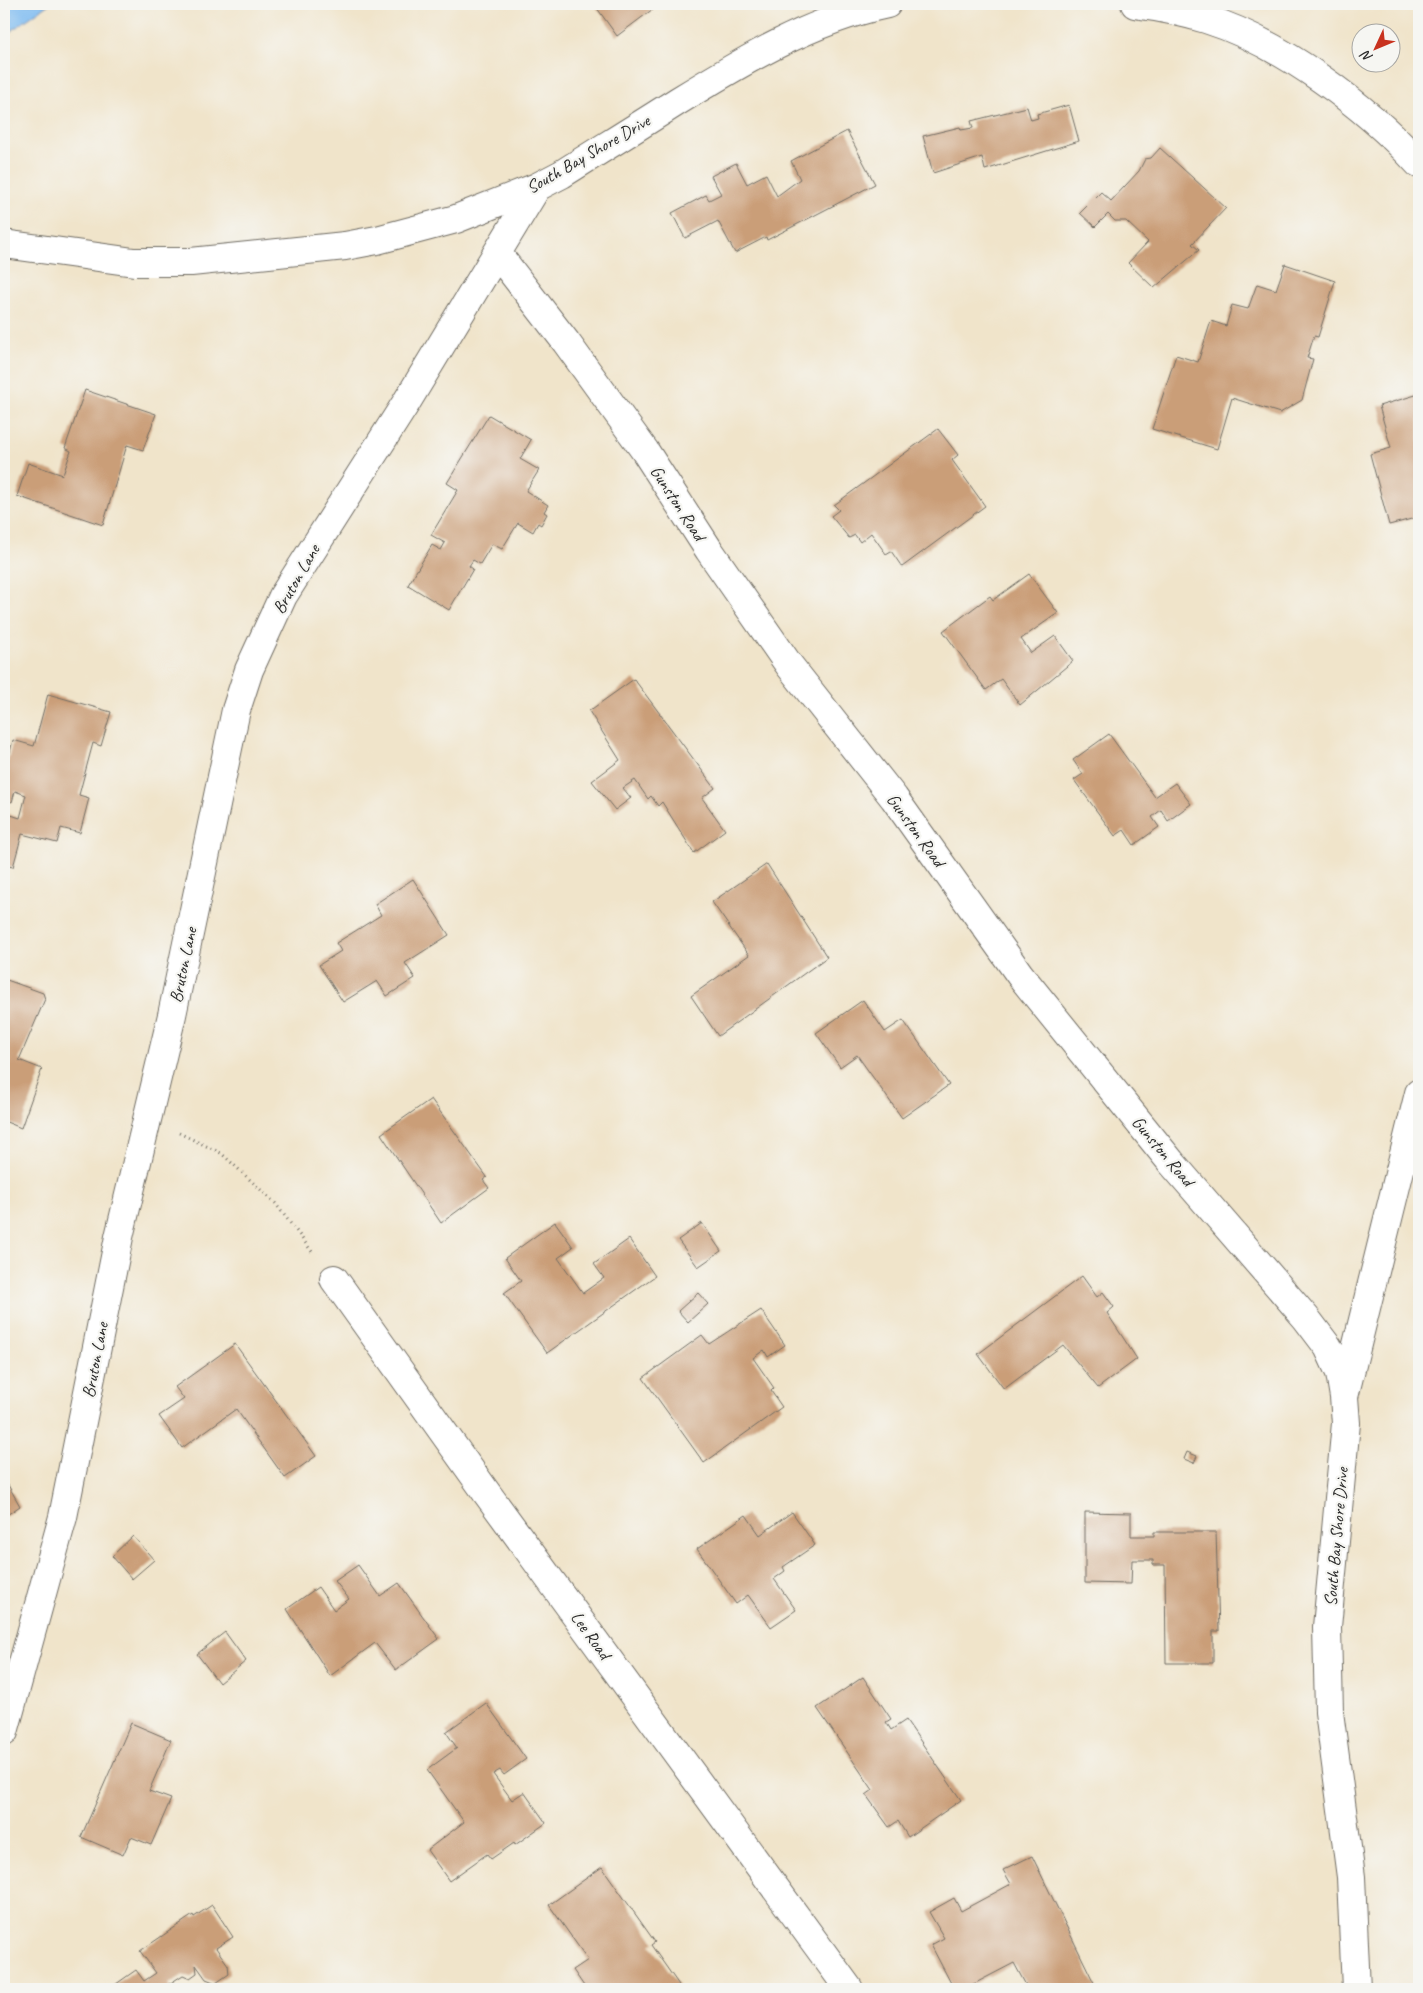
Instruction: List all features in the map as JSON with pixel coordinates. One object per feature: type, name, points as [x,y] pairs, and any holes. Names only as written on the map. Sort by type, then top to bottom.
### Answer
[{"type":"street","name":"South Bay Shore Drive","points":[[4,244],[134,262],[191,262],[344,246],[377,240],[456,219],[537,187],[562,174],[720,75],[793,36],[866,8],[887,4]]},
{"type":"street","points":[[1135,4],[1162,8],[1207,20],[1240,33],[1282,54],[1344,96],[1397,140],[1419,164]]},
{"type":"street","name":"Bruton Lane","points":[[4,1732],[64,1517],[119,1237],[174,1005],[236,710],[249,670],[283,596],[406,403],[537,187]]},
{"type":"street","name":"Gunston Road","points":[[497,253],[566,342],[645,451],[708,550],[789,665],[894,798],[1020,975],[1171,1162],[1306,1318],[1328,1347],[1340,1374],[1344,1397]]},
{"type":"street","name":"South Bay Shore Drive","points":[[1356,1989],[1351,1877],[1329,1712],[1327,1627],[1346,1424],[1344,1397],[1419,1093]]},
{"type":"street","name":"Lee Road","points":[[334,1279],[486,1492],[849,1989]]},
{"type":"path","points":[[146,1126],[175,1131],[221,1153],[274,1203],[334,1279]]},
{"type":"water","points":[[4,4],[49,4],[4,36]]},
{"type":"building","points":[[594,4],[650,4],[653,9],[617,36]]},
{"type":"building","points":[[1069,105],[1079,141],[985,170],[982,157],[933,173],[923,136],[960,127],[961,130],[973,128],[971,121],[1027,107],[1031,120],[1038,118],[1037,114]]},
{"type":"building","points":[[847,131],[875,184],[767,240],[766,237],[735,253],[718,221],[685,238],[672,213],[706,195],[709,200],[721,194],[711,176],[736,163],[747,184],[766,174],[777,196],[800,179],[791,161]]},
{"type":"building","points":[[1160,148],[1226,208],[1192,244],[1199,250],[1154,288],[1128,263],[1148,242],[1126,221],[1115,221],[1108,214],[1095,227],[1080,213],[1101,192],[1111,201],[1139,171],[1145,159],[1151,158]]},
{"type":"building","points":[[1285,264],[1335,281],[1318,337],[1314,336],[1307,358],[1313,359],[1302,400],[1280,413],[1232,398],[1217,449],[1152,429],[1176,355],[1198,362],[1211,321],[1226,326],[1232,305],[1248,309],[1257,284],[1276,290]]},
{"type":"building","points":[[85,390],[156,414],[143,450],[127,445],[103,525],[17,496],[28,463],[63,475],[71,451],[65,448]]},
{"type":"building","points":[[1419,394],[1419,517],[1389,525],[1370,454],[1391,448],[1379,406]]},
{"type":"building","points":[[489,415],[531,440],[520,459],[539,470],[526,491],[548,505],[544,512],[547,514],[541,525],[538,523],[533,532],[518,523],[502,549],[492,544],[480,564],[473,560],[469,566],[473,569],[449,610],[408,585],[432,545],[441,550],[445,543],[431,535],[458,490],[447,483]]},
{"type":"building","points":[[938,429],[958,455],[952,460],[985,506],[902,567],[891,551],[886,554],[871,533],[860,542],[855,535],[849,538],[831,516],[839,510],[834,505]]},
{"type":"building","points":[[1029,574],[1058,613],[1021,639],[1031,653],[1055,636],[1073,661],[1020,705],[1001,679],[986,690],[943,631],[990,596],[993,600]]},
{"type":"building","points":[[634,679],[715,788],[702,798],[725,830],[694,853],[662,802],[658,806],[651,796],[648,799],[635,780],[623,788],[631,798],[615,810],[592,781],[620,760],[589,711]]},
{"type":"building","points":[[48,694],[111,712],[101,746],[93,743],[79,795],[89,798],[80,833],[61,828],[57,843],[22,834],[13,867],[4,865],[5,813],[20,818],[26,795],[15,791],[12,802],[4,799],[4,776],[13,740],[34,746]]},
{"type":"building","points":[[1109,734],[1155,797],[1175,783],[1191,804],[1168,821],[1161,810],[1152,817],[1159,827],[1134,845],[1124,830],[1115,836],[1074,780],[1083,774],[1073,760]]},
{"type":"building","points":[[767,864],[827,957],[718,1036],[691,996],[749,955],[712,902]]},
{"type":"building","points":[[413,879],[449,935],[405,963],[415,978],[387,996],[377,981],[343,1002],[319,965],[341,951],[336,943],[381,915],[375,904]]},
{"type":"building","points":[[4,979],[43,993],[45,999],[19,1060],[42,1069],[21,1128],[4,1121]]},
{"type":"building","points":[[863,1000],[885,1032],[903,1020],[949,1085],[902,1118],[857,1055],[840,1067],[816,1033]]},
{"type":"building","points":[[431,1099],[487,1177],[483,1180],[489,1188],[441,1223],[381,1134]]},
{"type":"building","points":[[555,1222],[573,1247],[558,1258],[583,1293],[604,1278],[594,1264],[629,1239],[655,1276],[547,1353],[504,1293],[521,1281],[505,1258]]},
{"type":"building","points":[[702,1223],[721,1251],[698,1267],[678,1240]]},
{"type":"building","points":[[1082,1276],[1097,1297],[1103,1292],[1114,1307],[1107,1313],[1137,1359],[1098,1388],[1063,1345],[1004,1389],[978,1354]]},
{"type":"building","points":[[698,1293],[708,1304],[688,1322],[678,1311]]},
{"type":"building","points":[[761,1310],[785,1345],[768,1357],[764,1350],[753,1358],[774,1388],[771,1391],[782,1407],[704,1463],[643,1378],[702,1335],[709,1344]]},
{"type":"building","points":[[235,1344],[316,1456],[285,1478],[236,1409],[182,1448],[159,1416],[184,1399],[175,1387]]},
{"type":"building","points":[[1187,1452],[1197,1456],[1194,1463],[1184,1459]]},
{"type":"building","points":[[8,1485],[20,1506],[4,1517],[4,1488]]},
{"type":"building","points":[[792,1512],[815,1545],[783,1567],[785,1571],[774,1579],[796,1610],[771,1627],[748,1595],[736,1604],[697,1549],[746,1515],[760,1535]]},
{"type":"building","points":[[1085,1512],[1131,1513],[1131,1536],[1154,1536],[1154,1532],[1216,1532],[1219,1631],[1213,1631],[1213,1663],[1166,1663],[1165,1565],[1153,1565],[1153,1560],[1132,1560],[1131,1584],[1085,1583]]},
{"type":"building","points":[[133,1536],[154,1560],[132,1579],[112,1556]]},
{"type":"building","points":[[358,1565],[380,1596],[399,1583],[439,1639],[396,1670],[375,1643],[330,1676],[287,1609],[318,1587],[334,1610],[349,1599],[335,1581]]},
{"type":"building","points":[[225,1632],[246,1661],[219,1683],[197,1654]]},
{"type":"building","points":[[863,1677],[891,1719],[886,1722],[891,1730],[906,1720],[961,1800],[908,1837],[898,1821],[889,1827],[866,1795],[873,1790],[817,1708]]},
{"type":"building","points":[[486,1703],[526,1759],[504,1775],[500,1770],[493,1774],[512,1800],[524,1792],[546,1823],[491,1859],[487,1854],[449,1881],[427,1850],[464,1822],[427,1770],[457,1748],[446,1732]]},
{"type":"building","points":[[131,1723],[171,1740],[149,1791],[171,1799],[151,1845],[131,1837],[123,1855],[81,1837]]},
{"type":"building","points":[[1032,1856],[1097,1989],[1028,1989],[1014,1963],[964,1989],[954,1989],[931,1945],[944,1938],[929,1912],[954,1898],[961,1911],[1011,1884],[1003,1870]]},
{"type":"building","points":[[602,1867],[655,1942],[651,1945],[679,1985],[673,1989],[586,1989],[573,1970],[588,1960],[549,1905]]},
{"type":"building","points":[[212,1905],[233,1937],[216,1948],[228,1965],[229,1974],[216,1983],[206,1979],[196,1965],[197,1973],[190,1978],[183,1975],[169,1984],[172,1989],[109,1989],[136,1970],[144,1981],[156,1973],[140,1951],[193,1915],[194,1917]]}]
